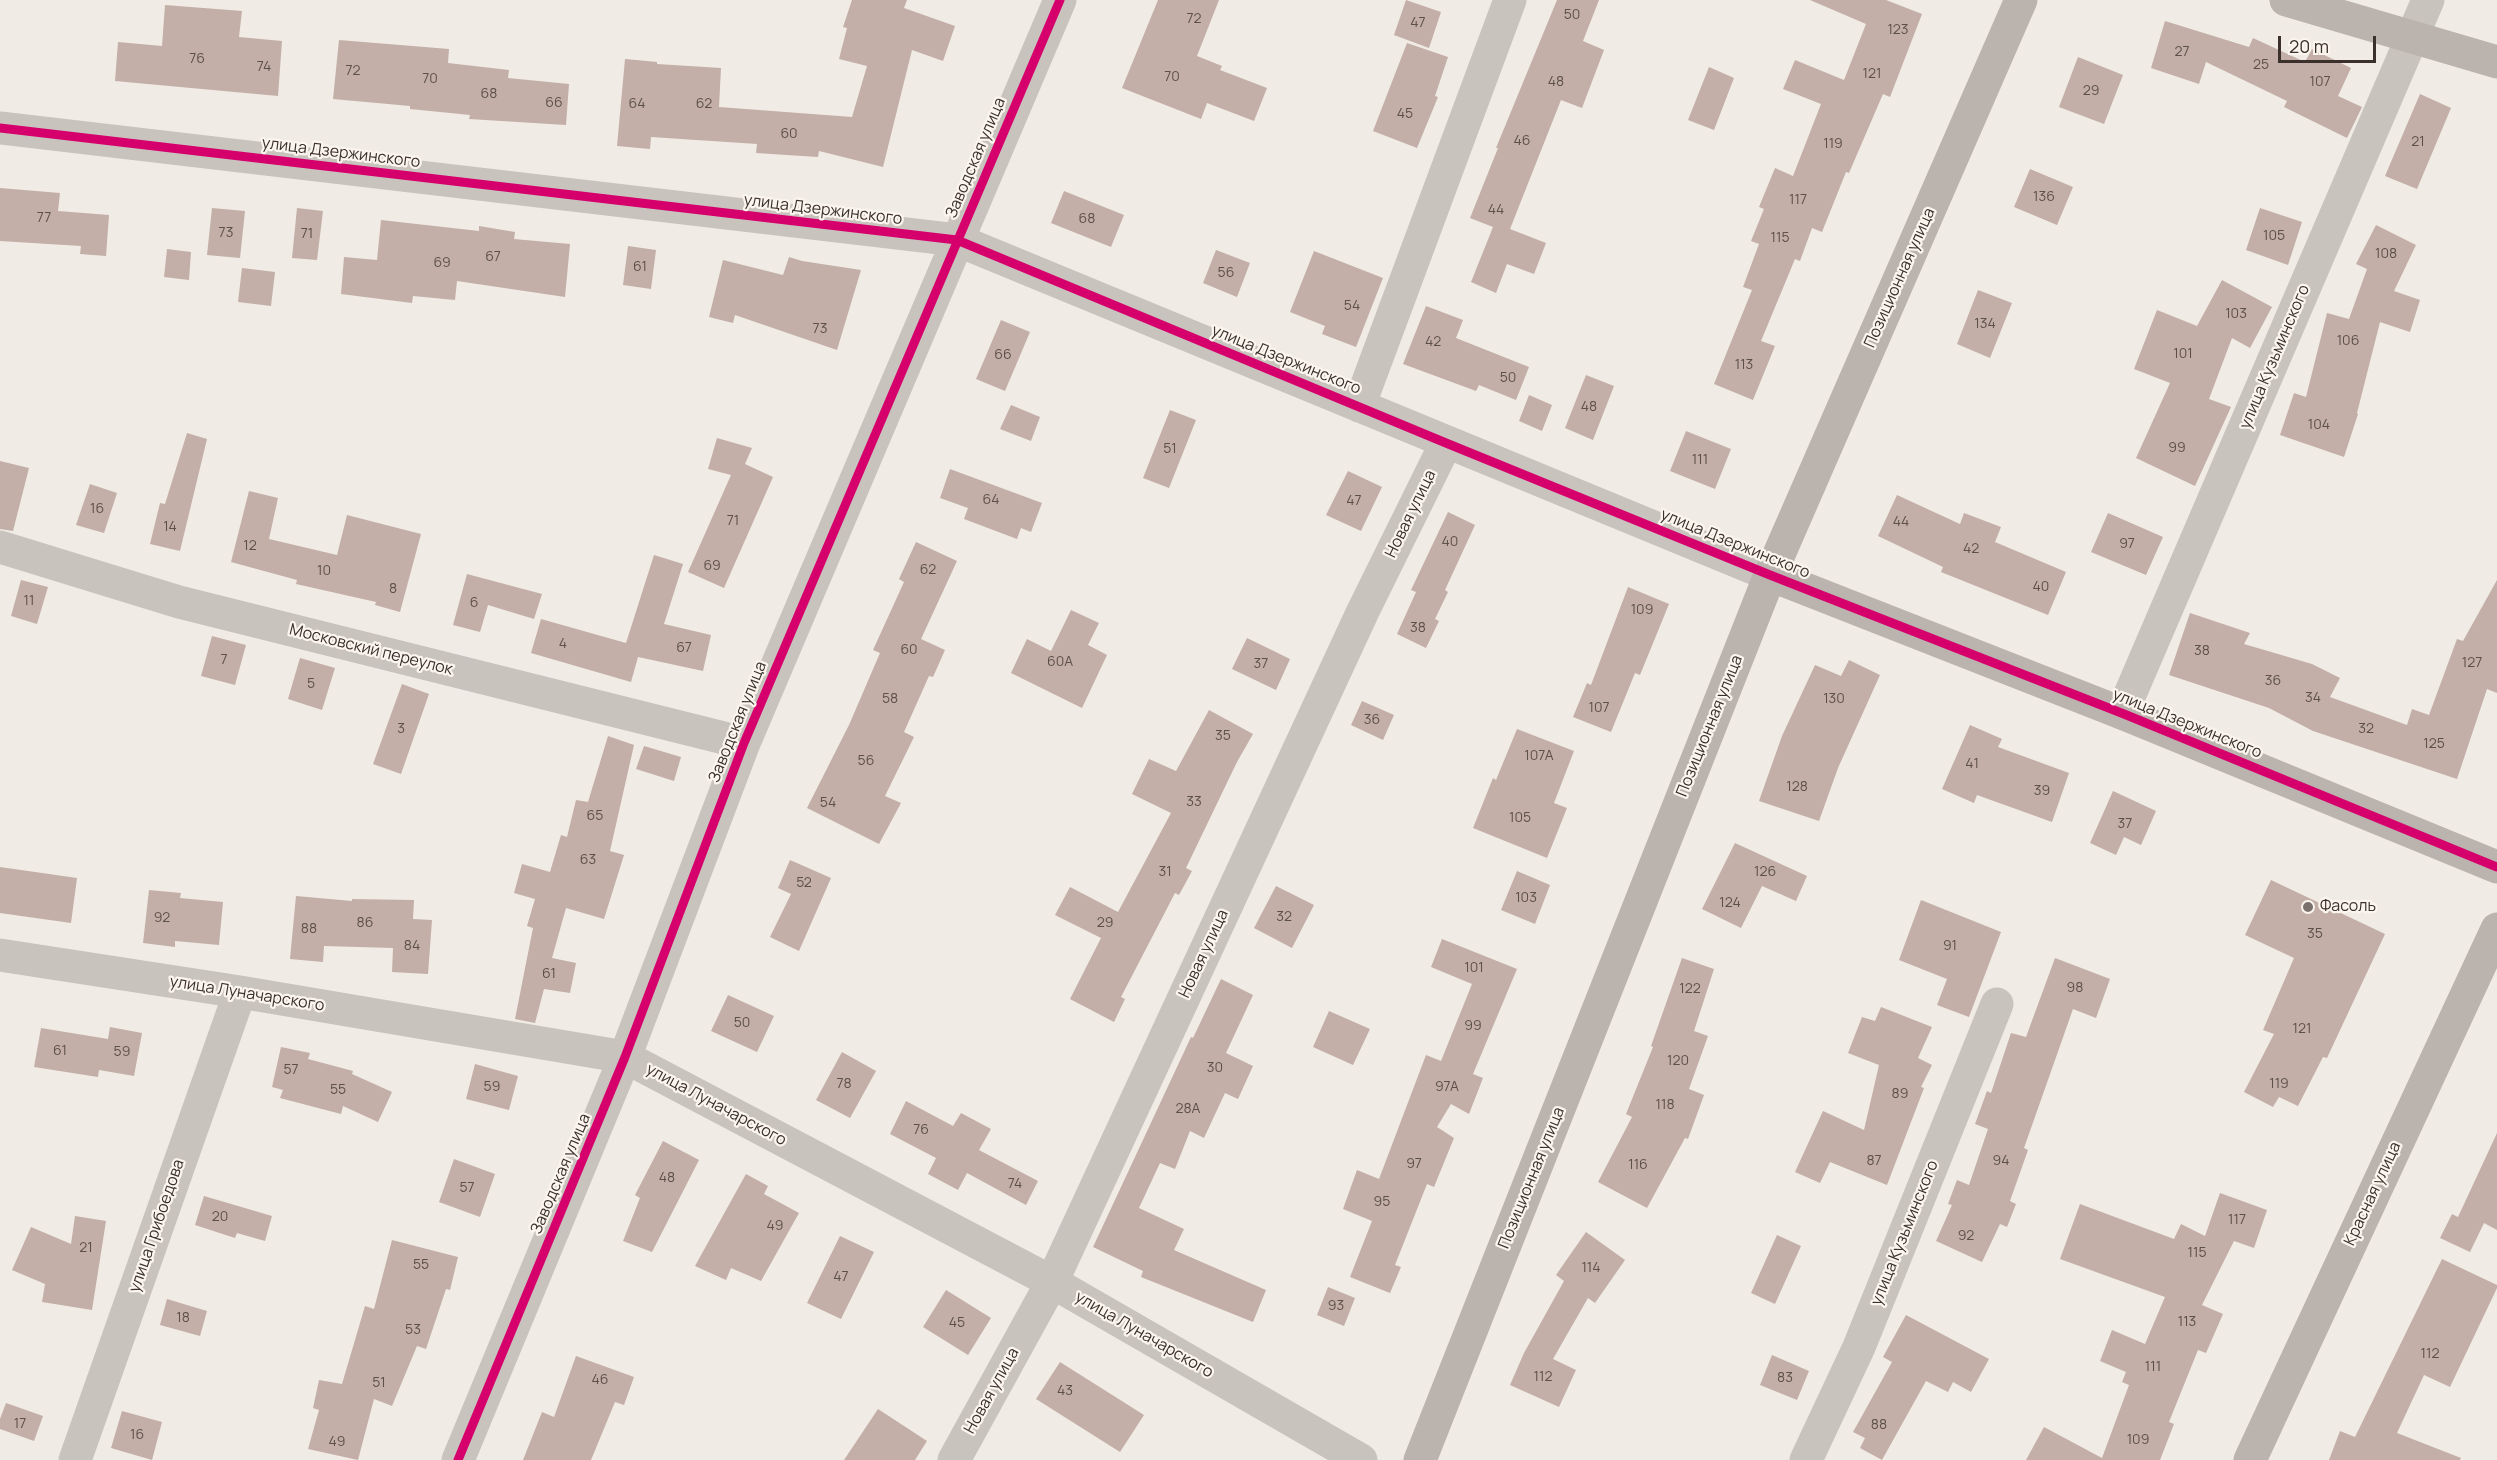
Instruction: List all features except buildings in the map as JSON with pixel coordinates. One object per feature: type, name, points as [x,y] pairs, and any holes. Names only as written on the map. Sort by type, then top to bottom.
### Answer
[{"type":"street","name":"Заводская улица","points":[[458,1460],[625,1057],[744,743],[1059,0]]},
{"type":"street","points":[[1359,406],[1510,0]]},
{"type":"street","name":"Позиционная улица","points":[[1420,1460],[1770,575],[2021,0]]},
{"type":"street","points":[[2286,0],[2497,62]]},
{"type":"street","name":"улица Кузьминского","points":[[2122,713],[2428,0]]},
{"type":"street","name":"улица Дзержинского","points":[[0,128],[957,240],[1770,575],[2122,713],[2497,867]]},
{"type":"street","name":"Новая улица","points":[[954,1460],[1052,1282],[1358,622],[1446,443]]},
{"type":"street","name":"Московский переулок","points":[[0,547],[179,602],[744,743]]},
{"type":"street","name":"Красная улица","points":[[2250,1460],[2497,929]]},
{"type":"street","name":"улица Луначарского","points":[[0,955],[240,992],[625,1057],[1052,1282],[1361,1460]]},
{"type":"street","name":"улица Грибоедова","points":[[75,1460],[240,992]]},
{"type":"street","name":"улица Кузьминского","points":[[1806,1460],[1859,1347],[1997,1004]]},
{"type":"cycle path","points":[[458,1460],[625,1057],[744,743],[1060,0]]},
{"type":"cycle path","points":[[0,128],[957,240],[1770,575],[2124,714],[2497,867]]},
{"type":"place","name":"Фасоль","points":[[2308,907]]}]
